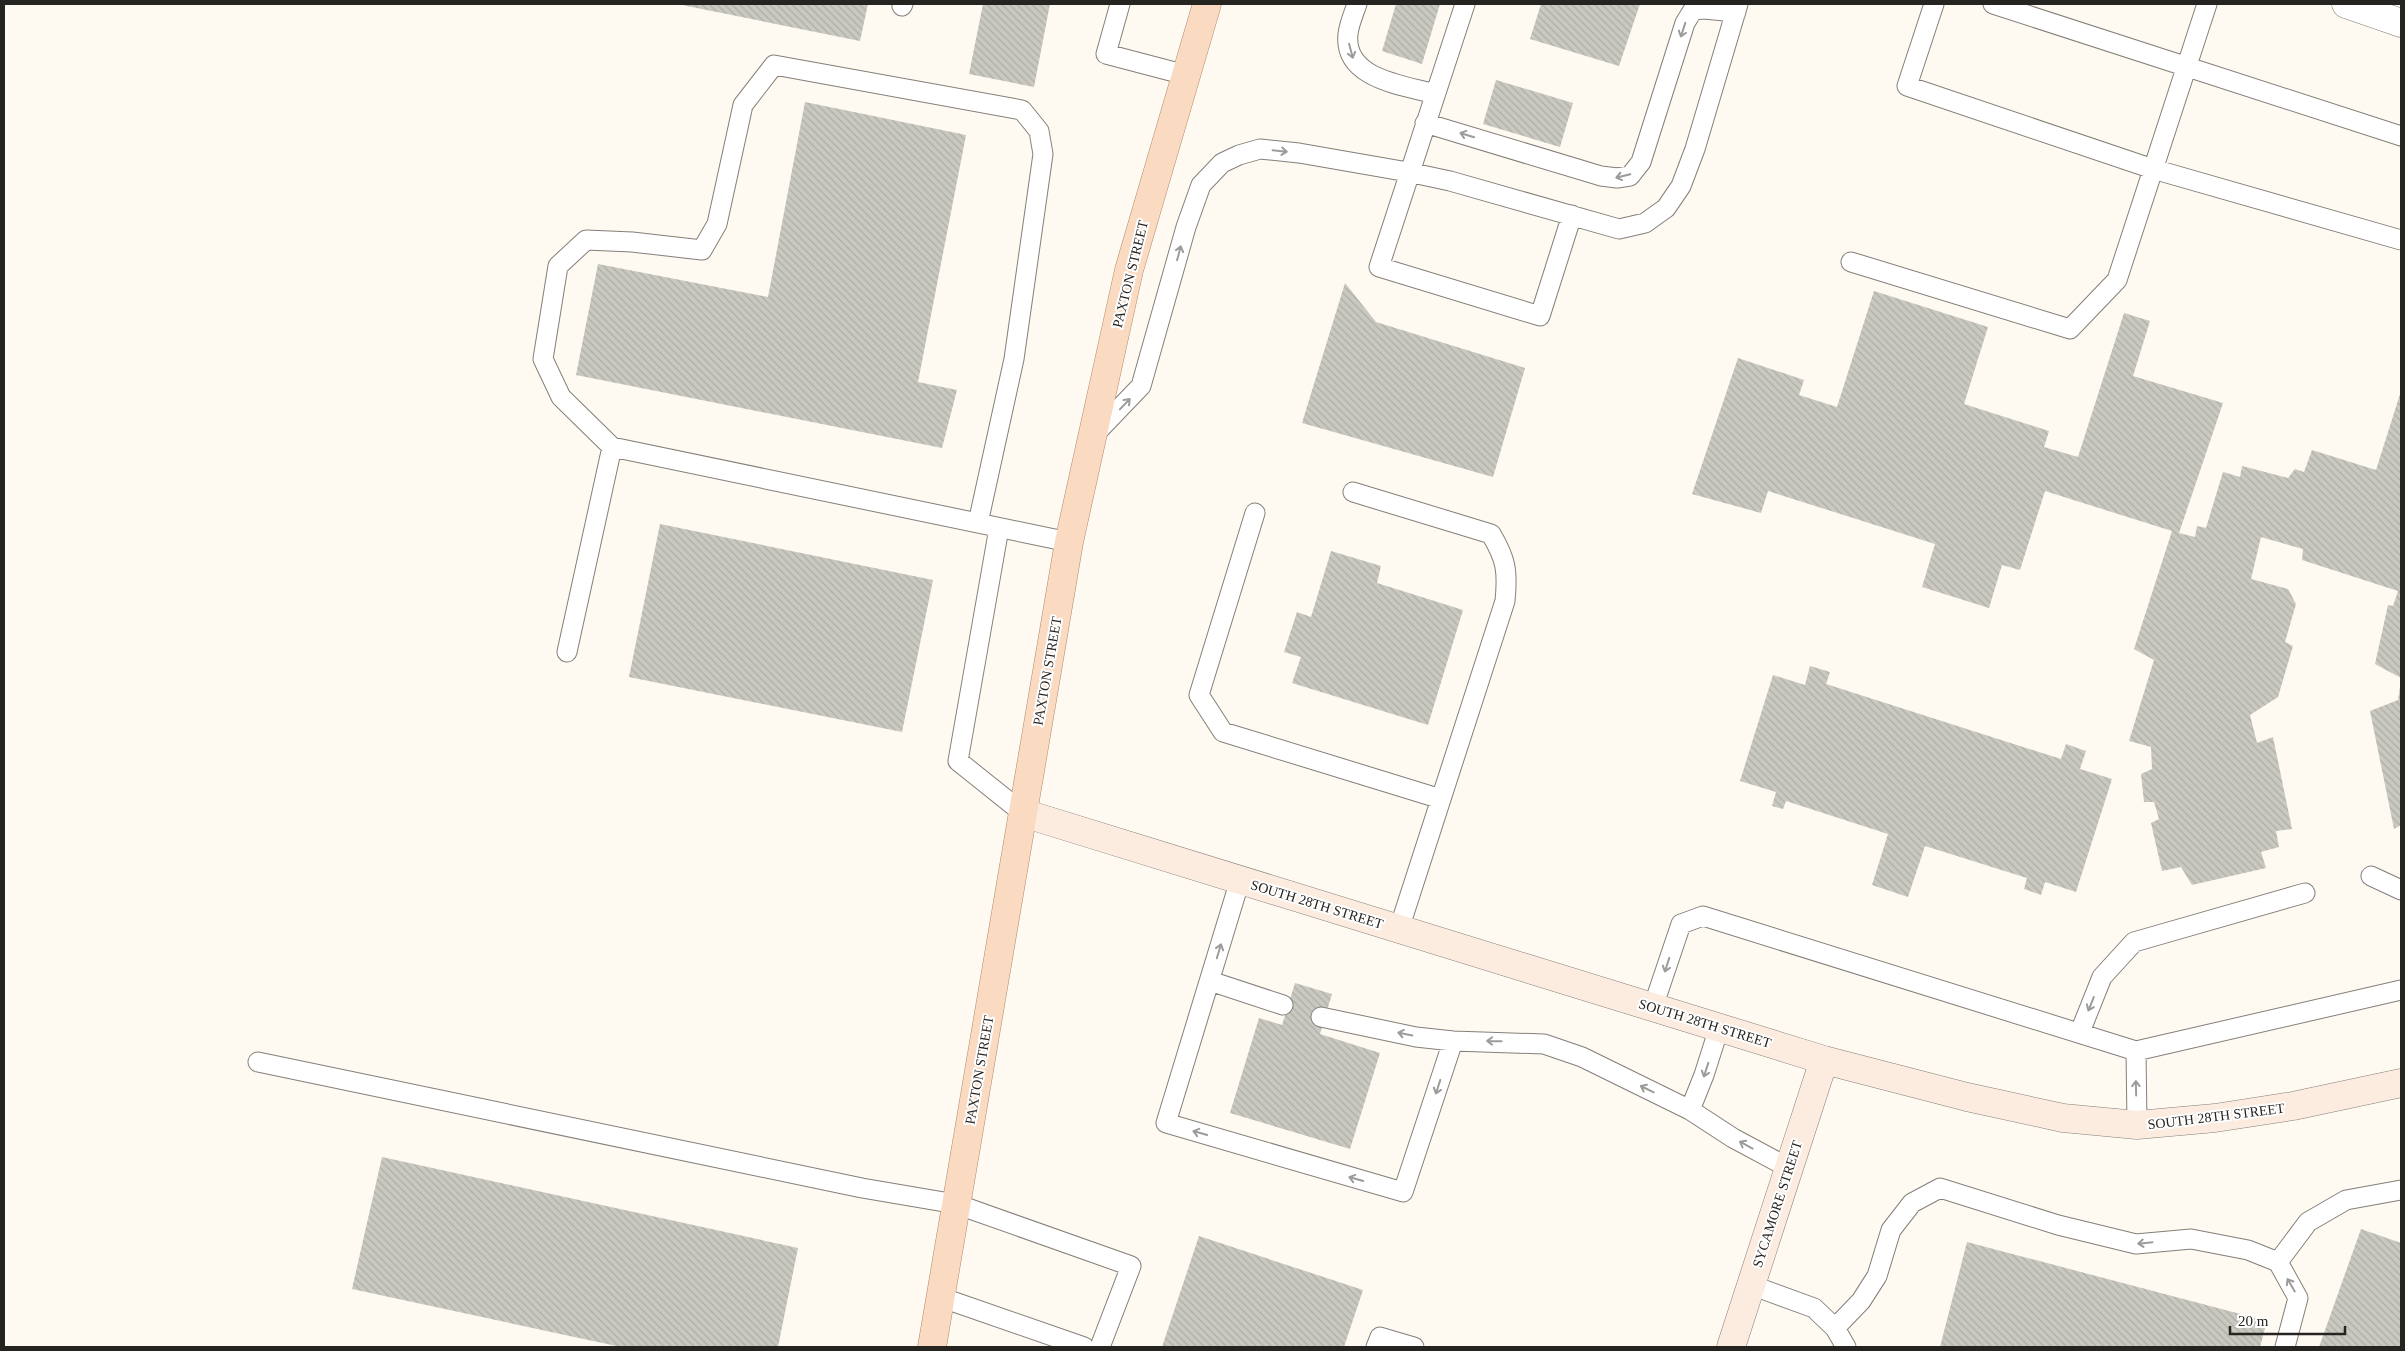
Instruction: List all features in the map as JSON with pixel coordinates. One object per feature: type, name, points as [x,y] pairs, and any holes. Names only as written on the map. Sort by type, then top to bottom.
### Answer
[{"type":"main road","name":"PAXTON STREET","points":[[932,1347],[1069,542],[1129,270],[1207,4]]},
{"type":"main road","name":"SOUTH 28TH STREET","points":[[1023,813],[1824,1060],[1967,1097],[2063,1118],[2137,1125],[2215,1118],[2293,1106],[2401,1083]]},
{"type":"main road","name":"SYCAMORE STREET","points":[[1731,1347],[1824,1060]]},
{"type":"street","points":[[2346,4],[2401,23]]},
{"type":"lane","points":[[1120,4],[1106,54],[1186,75]]},
{"type":"lane","points":[[1357,4],[1348,34],[1349,51],[1356,65],[1369,74],[1435,94]]},
{"type":"lane","points":[[1465,4],[1408,172],[1379,268],[1540,316],[1572,216]]},
{"type":"lane","points":[[1934,4],[1907,86],[2154,168],[2401,240]]},
{"type":"lane","points":[[1993,4],[2401,136]]},
{"type":"lane","points":[[1851,262],[2070,330],[2117,280],[2207,4]]},
{"type":"lane","points":[[1091,439],[1141,386],[1186,227],[1202,185],[1222,163],[1260,149],[1299,153],[1408,172],[1619,229],[1645,223],[1666,208],[1682,186],[1737,8],[1693,10],[1685,22],[1641,162],[1630,176],[1617,178],[1601,176],[1425,123]]},
{"type":"lane","points":[[978,523],[1014,358],[1043,154],[1039,131],[1022,110],[774,65],[743,104],[717,224],[702,250],[632,242],[586,240],[558,266],[543,359],[561,398],[612,448],[1069,542]]},
{"type":"lane","points":[[567,652],[612,448]]},
{"type":"lane","points":[[1353,492],[1491,534],[1503,553],[1508,576],[1505,600],[1399,929]]},
{"type":"lane","points":[[1255,513],[1199,694],[1223,732],[1441,799]]},
{"type":"lane","points":[[999,528],[958,761],[1023,813]]},
{"type":"lane","points":[[2371,876],[2401,890]]},
{"type":"lane","points":[[1240,880],[1166,1123],[1403,1192],[1453,1041]]},
{"type":"lane","points":[[2080,1032],[2102,977],[2134,942],[2305,893]]},
{"type":"lane","points":[[1653,1007],[1681,924],[1702,916],[2080,1032],[2136,1051],[2401,990]]},
{"type":"lane","points":[[1210,981],[1283,1005]]},
{"type":"lane","points":[[1321,1017],[1416,1037],[1453,1041],[1544,1044],[1582,1057],[1690,1110],[1734,1138],[1789,1168]]},
{"type":"lane","points":[[1690,1110],[1719,1028]]},
{"type":"lane","points":[[2136,1051],[2137,1125]]},
{"type":"lane","points":[[258,1062],[862,1188],[956,1204],[1131,1266],[1100,1347]]},
{"type":"lane","points":[[1835,1328],[1861,1301],[1877,1276],[1892,1230],[1912,1203],[1940,1188],[2058,1225],[2136,1244],[2191,1239],[2248,1250],[2278,1262],[2298,1298],[2285,1347]]},
{"type":"lane","points":[[2278,1262],[2308,1222],[2346,1200],[2401,1190]]},
{"type":"lane","points":[[1751,1284],[1814,1308],[1835,1328],[1846,1347]]},
{"type":"lane","points":[[940,1297],[1084,1347]]},
{"type":"lane","points":[[1376,1347],[1380,1337],[1414,1347]]},
{"type":"building","points":[[677,4],[868,4],[860,41]]},
{"type":"building","points":[[983,4],[1050,4],[1034,87],[969,74]]},
{"type":"building","points":[[1396,4],[1440,4],[1422,64],[1382,51]]},
{"type":"building","points":[[1541,4],[1640,4],[1619,66],[1530,39]]},
{"type":"building","points":[[1496,80],[1573,103],[1560,147],[1483,124]]},
{"type":"building","points":[[805,102],[966,135],[918,382],[957,390],[942,448],[576,375],[598,264],[768,297]]},
{"type":"building","points":[[1345,283],[1376,322],[1525,368],[1493,477],[1302,423]]},
{"type":"building","points":[[1874,291],[1988,327],[1964,404],[2049,431],[2044,447],[2078,457],[2124,313],[2150,321],[2133,376],[2223,403],[2179,533],[2195,537],[2197,526],[2206,528],[2223,472],[2240,477],[2242,466],[2288,478],[2295,469],[2304,472],[2312,450],[2376,470],[2401,391],[2401,678],[2375,664],[2388,605],[2393,606],[2398,591],[2302,560],[2303,549],[2261,537],[2251,579],[2288,589],[2296,604],[2285,642],[2293,646],[2278,697],[2250,715],[2257,743],[2273,737],[2292,829],[2276,831],[2279,847],[2261,852],[2266,868],[2192,885],[2181,867],[2162,871],[2151,823],[2159,819],[2154,802],[2144,802],[2141,774],[2152,769],[2151,747],[2129,741],[2154,660],[2134,649],[2172,531],[2045,491],[2020,570],[2002,565],[1989,608],[1922,587],[1935,544],[1768,491],[1761,513],[1692,494],[1738,358],[1804,380],[1799,395],[1837,407]]},
{"type":"building","points":[[660,524],[933,580],[902,732],[629,677]]},
{"type":"building","points":[[1331,551],[1381,566],[1377,583],[1463,610],[1428,725],[1292,683],[1301,657],[1284,652],[1297,612],[1311,617]]},
{"type":"building","points":[[1810,666],[1830,672],[1826,684],[2061,759],[2066,744],[2086,751],[2080,769],[2112,779],[2076,892],[2045,882],[2041,895],[2024,889],[2027,878],[1925,846],[1908,897],[1872,885],[1888,834],[1786,801],[1783,809],[1772,806],[1776,792],[1740,781],[1773,675],[1805,685]]},
{"type":"building","points":[[2400,687],[2401,825],[2394,829],[2370,711],[2398,700]]},
{"type":"building","points":[[1295,983],[1332,994],[1320,1034],[1380,1053],[1350,1149],[1230,1113],[1259,1018],[1282,1025]]},
{"type":"building","points":[[382,1157],[798,1248],[778,1347],[621,1347],[352,1289]]},
{"type":"building","points":[[2361,1229],[2401,1243],[2401,1347],[2319,1347]]},
{"type":"building","points":[[1199,1236],[1363,1290],[1344,1347],[1162,1347]]},
{"type":"building","points":[[1967,1242],[2267,1321],[2260,1347],[1940,1347]]}]
